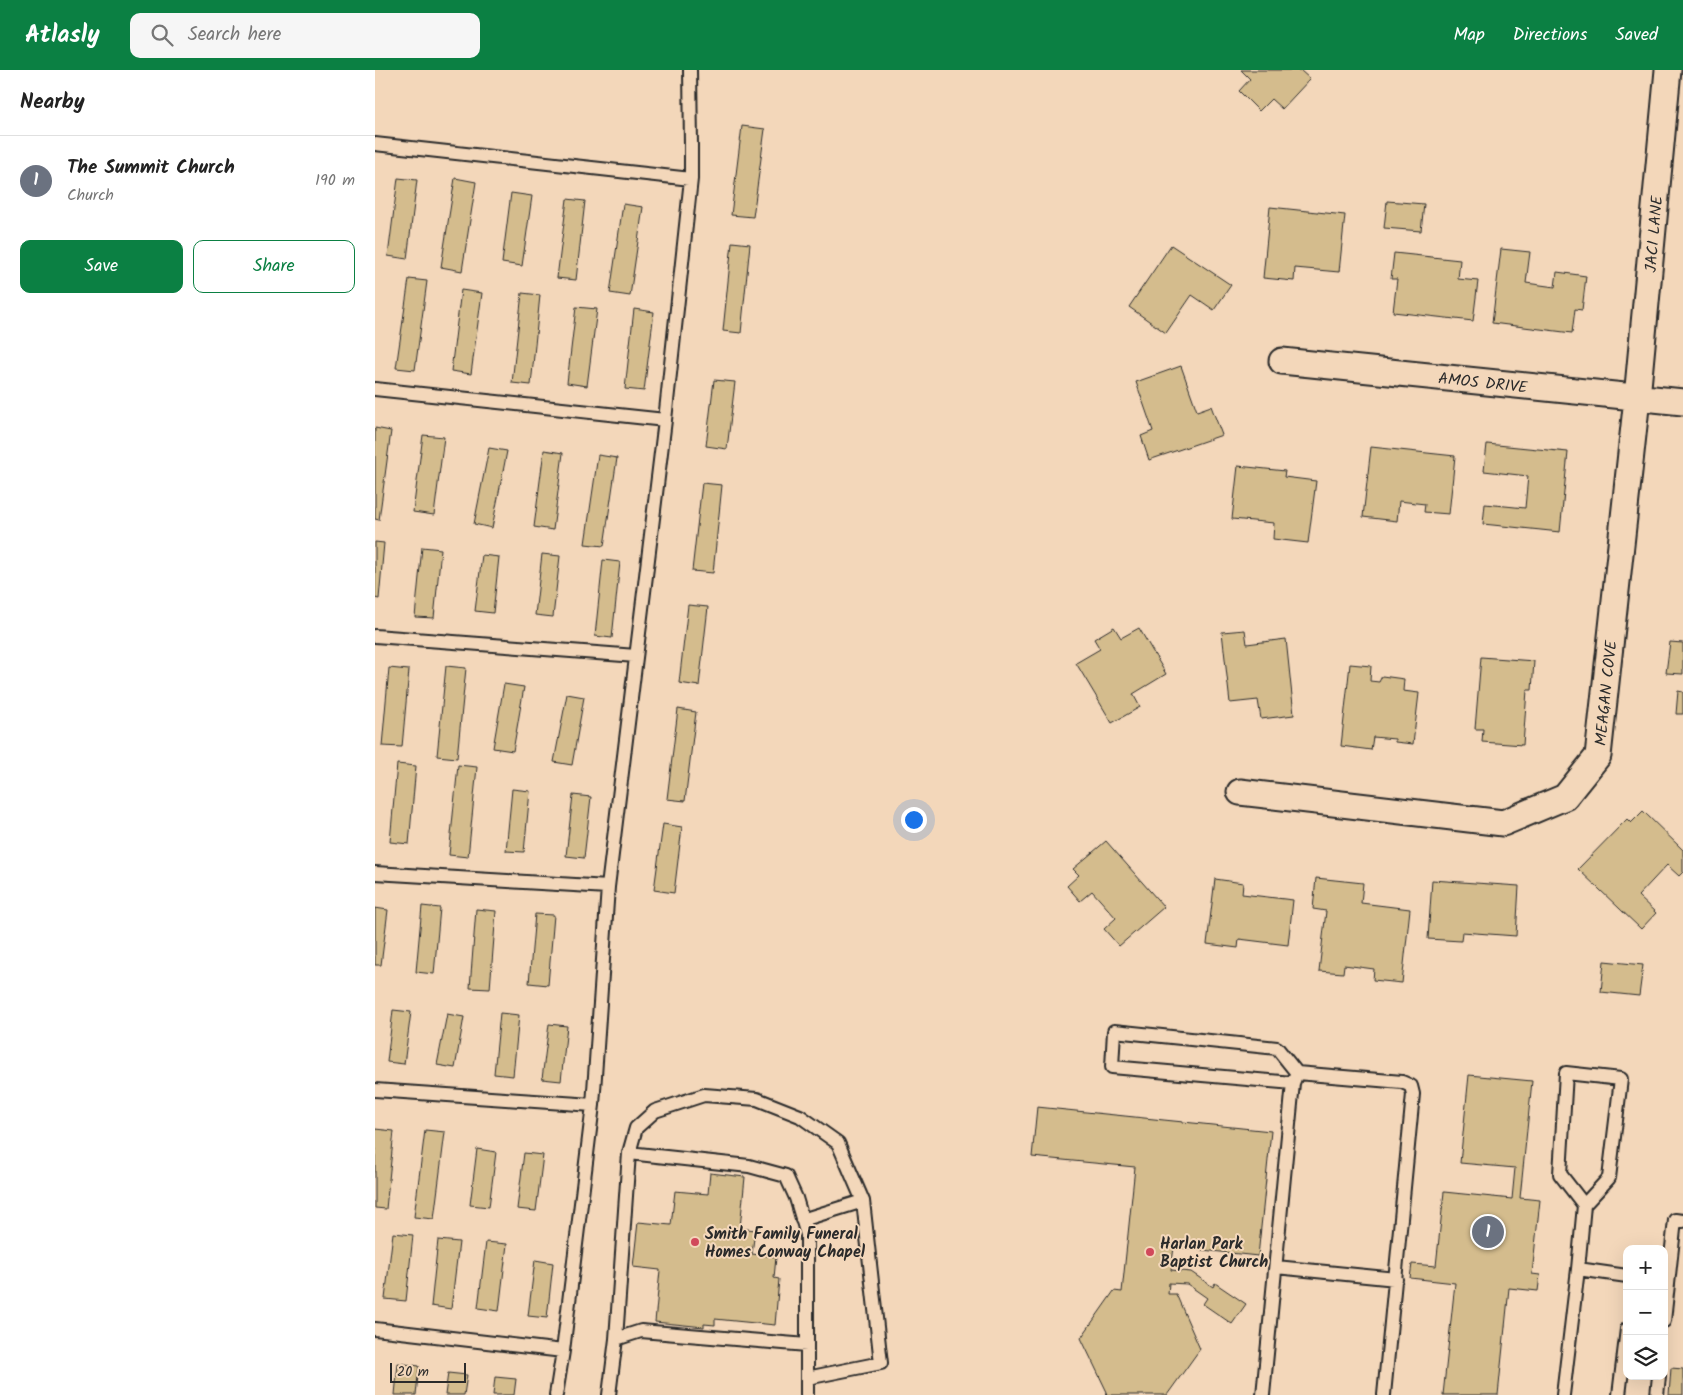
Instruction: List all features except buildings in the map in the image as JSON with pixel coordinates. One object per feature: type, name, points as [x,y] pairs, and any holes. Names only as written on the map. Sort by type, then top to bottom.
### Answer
[{"type":"street","name":"JACI LANE","points":[[1637,398],[1668,70]]},
{"type":"street","name":"AMOS DRIVE","points":[[1283,361],[1683,402]]},
{"type":"street","name":"MEAGAN COVE","points":[[1240,792],[1503,823],[1565,796],[1598,756],[1637,398]]},
{"type":"lane","points":[[556,1395],[593,1105],[608,887],[665,420],[691,179],[690,70]]},
{"type":"lane","points":[[375,144],[691,179]]},
{"type":"lane","points":[[375,389],[665,420]]},
{"type":"lane","points":[[375,636],[636,656]]},
{"type":"lane","points":[[375,873],[608,887]]},
{"type":"lane","points":[[1263,1395],[1295,1078],[1277,1048],[1114,1031],[1112,1067],[1295,1078],[1402,1082],[1411,1086],[1413,1094],[1383,1395]]},
{"type":"lane","points":[[1563,1395],[1584,1205],[1609,1178],[1621,1080],[1566,1073],[1560,1174],[1584,1205]]},
{"type":"lane","points":[[375,1090],[593,1105]]},
{"type":"lane","points":[[609,1395],[616,1338],[629,1153],[636,1128],[655,1111],[704,1095],[757,1099],[800,1116],[838,1143],[863,1201],[881,1363],[807,1378]]},
{"type":"lane","points":[[629,1153],[749,1166],[786,1176],[796,1198],[807,1235],[807,1395]]},
{"type":"lane","points":[[802,1220],[863,1201]]},
{"type":"lane","points":[[1667,1290],[1675,1220],[1683,1221]]},
{"type":"lane","points":[[1276,1267],[1396,1279]]},
{"type":"lane","points":[[1578,1269],[1623,1275]]},
{"type":"lane","points":[[375,1329],[563,1351]]},
{"type":"lane","points":[[616,1338],[641,1330],[807,1345]]},
{"type":"lane","points":[[1619,1395],[1626,1335]]},
{"type":"lane","points":[[1657,1395],[1659,1380]]},
{"type":"place","name":"The Summit Church","points":[[1488,1232]]},
{"type":"place","name":"Smith Family Funeral Homes Conway Chapel","points":[[695,1242]]},
{"type":"place","name":"Harlan Park Baptist Church","points":[[1150,1252]]}]
